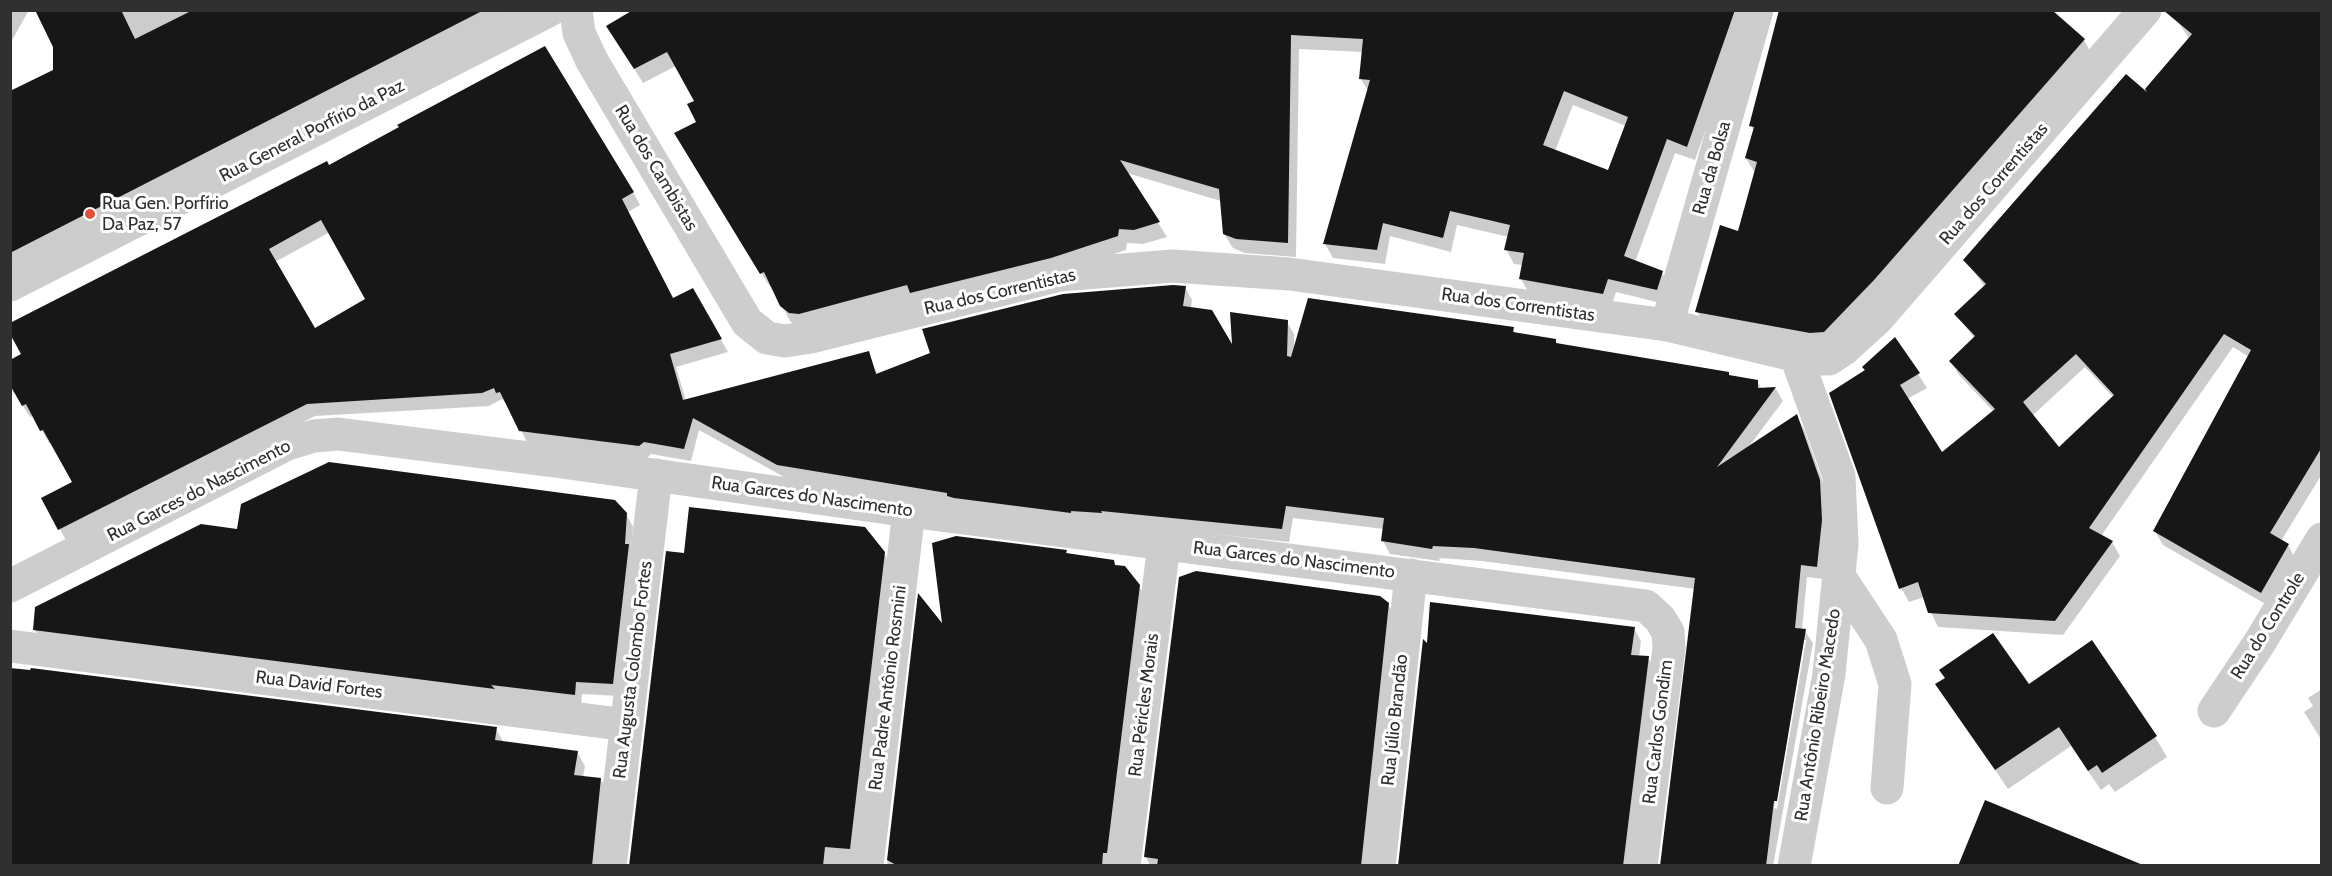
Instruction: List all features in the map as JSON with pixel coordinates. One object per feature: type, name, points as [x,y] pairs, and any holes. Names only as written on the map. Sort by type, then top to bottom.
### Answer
[{"type":"street","name":"Rua General Porfírio da Paz","points":[[10,285],[550,10]]},
{"type":"street","name":"Rua dos Cambistas","points":[[576,10],[579,33],[592,61],[747,322]]},
{"type":"street","name":"Rua da Bolsa","points":[[1667,325],[1757,10]]},
{"type":"street","name":"Rua dos Correntistas","points":[[747,322],[756,332],[767,338],[785,341],[1060,275],[1173,266],[1289,274],[1667,325],[1797,356],[1829,359],[1844,349],[1878,318],[2145,10]]},
{"type":"street","name":"Rua Antônio Ribeiro Macedo","points":[[1794,866],[1829,674],[1842,544],[1839,476],[1797,356]]},
{"type":"street","name":"Rua Garces do Nascimento","points":[[10,586],[287,444],[314,436],[338,434],[657,475],[909,511],[1646,606]]},
{"type":"street","name":"Rua Augusta Colombo Fortes","points":[[610,866],[657,475]]},
{"type":"street","name":"Rua Padre Antônio Rosmini","points":[[867,866],[909,511]]},
{"type":"street","name":"Rua do Controle","points":[[2214,711],[2260,642],[2322,539]]},
{"type":"street","name":"Rua Péricles Morais","points":[[1124,866],[1164,544]]},
{"type":"street","name":"Rua Júlio Brandão","points":[[1379,866],[1411,575]]},
{"type":"street","points":[[1839,576],[1881,640],[1895,684],[1887,788]]},
{"type":"street","name":"Rua Carlos Gondim","points":[[1641,866],[1669,648],[1668,632],[1660,619],[1646,606]]},
{"type":"street","name":"Rua David Fortes","points":[[10,646],[627,725]]},
{"type":"building","points":[[35,10],[121,10],[135,39],[193,10],[484,10],[10,253],[10,91],[53,70],[53,47]]},
{"type":"building","points":[[633,10],[1735,10],[1687,147],[1667,139],[1624,256],[1663,271],[1657,290],[1608,279],[1603,294],[1519,279],[1524,253],[1504,250],[1510,225],[1450,211],[1443,238],[1383,223],[1377,250],[1323,244],[1370,80],[1359,79],[1363,39],[1291,35],[1288,243],[1236,239],[1223,234],[1219,189],[1120,160],[1160,222],[1134,230],[1119,229],[1118,236],[1051,258],[910,293],[907,285],[799,314],[789,313],[780,306],[764,272],[760,274],[674,133],[696,122],[687,104],[694,101],[667,52],[634,69],[606,26]],"holes":[[[1564,91],[1628,117],[1608,170],[1543,145]]]},
{"type":"building","points":[[1779,10],[2052,10],[2085,39],[1874,280],[1824,332],[1810,333],[1695,312],[1720,225],[1738,231],[1757,162],[1745,158],[1754,127],[1749,126]]},
{"type":"building","points":[[2163,10],[2322,10],[2322,447],[2270,533],[2289,544],[2261,593],[2153,531],[2251,350],[2224,334],[2089,528],[2113,541],[2055,621],[1928,613],[1918,582],[1899,589],[1829,393],[1865,370],[1862,367],[1895,337],[1920,373],[1900,385],[1942,452],[1995,409],[1949,361],[1975,336],[1954,314],[1986,284],[1963,260],[2126,74],[2147,92],[2145,89],[2192,34]],"holes":[[[2076,354],[2114,395],[2059,447],[2023,402]]]},
{"type":"building","points":[[545,46],[634,192],[622,199],[673,298],[693,288],[722,339],[670,354],[683,400],[869,351],[876,374],[930,353],[922,329],[1063,294],[1173,285],[1186,286],[1183,306],[1212,310],[1232,344],[1230,312],[1288,320],[1287,356],[1291,357],[1308,298],[1514,327],[1513,332],[1556,339],[1556,343],[1729,372],[1729,375],[1758,380],[1758,388],[1776,387],[1717,467],[1797,414],[1820,480],[1822,520],[1817,567],[1801,565],[1795,628],[1806,629],[1777,801],[1774,801],[1766,866],[1660,866],[1695,578],[1474,548],[1433,546],[1432,549],[1381,541],[1384,518],[1286,506],[1282,529],[1101,511],[1102,513],[1071,511],[1071,513],[954,498],[947,496],[947,493],[777,465],[693,418],[684,449],[644,442],[639,446],[519,431],[500,392],[496,393],[494,388],[482,393],[307,404],[58,530],[41,498],[72,482],[43,430],[40,431],[26,404],[22,406],[10,385],[10,360],[21,354],[10,334],[10,323],[327,161],[329,165],[399,127],[397,125]],"holes":[[[321,220],[365,299],[315,328],[269,249]]]},
{"type":"building","points":[[329,462],[615,500],[627,513],[625,544],[629,544],[613,684],[576,682],[575,695],[491,685],[495,689],[33,630],[35,607],[201,524],[237,529],[241,504]]},
{"type":"building","points":[[689,507],[865,527],[885,552],[850,849],[825,847],[823,866],[629,866],[666,551],[684,553]]},
{"type":"building","points":[[956,536],[1067,550],[1066,553],[1114,560],[1115,565],[1125,566],[1140,585],[1107,853],[1103,853],[1102,866],[898,866],[887,860],[918,593],[942,623],[932,543]]},
{"type":"building","points":[[1196,571],[1380,596],[1389,603],[1361,866],[1157,866],[1158,859],[1144,857],[1179,577]]},
{"type":"building","points":[[1430,602],[1635,627],[1631,655],[1649,656],[1623,866],[1398,866],[1423,639],[1427,643]]},
{"type":"building","points":[[1993,633],[2029,684],[2092,640],[2157,736],[2102,773],[2097,765],[2088,771],[2059,727],[1995,770],[1935,684],[1945,678],[1939,670]]},
{"type":"building","points":[[10,668],[30,670],[31,668],[497,727],[495,740],[578,751],[574,775],[601,778],[592,866],[10,866]]},
{"type":"building","points":[[1985,800],[2143,865],[2143,866],[1958,866]]},
{"type":"place","name":"Rua Gen. Porfírio Da Paz, 57","points":[[90,214]]}]
